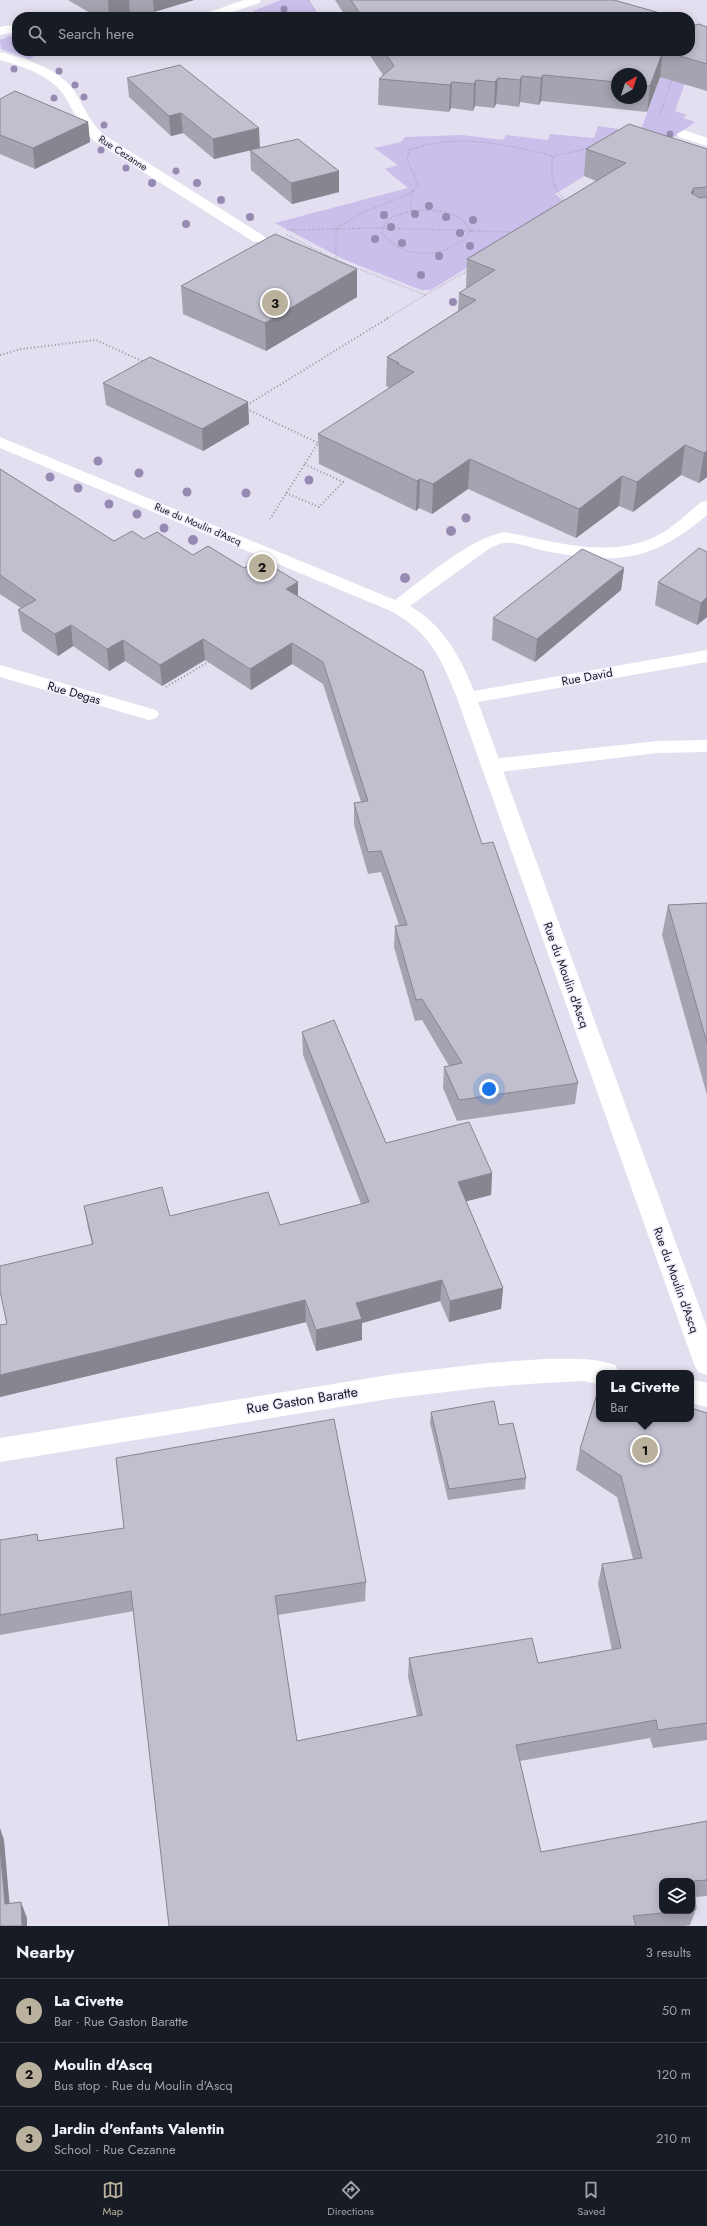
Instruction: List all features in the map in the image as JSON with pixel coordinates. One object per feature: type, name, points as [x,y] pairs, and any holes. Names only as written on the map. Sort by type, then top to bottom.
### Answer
[{"type":"street","points":[[222,12],[255,0]]},
{"type":"street","points":[[0,31],[12,29]]},
{"type":"street","name":"Rue Cezanne","points":[[1,55],[26,64],[54,79],[67,91],[82,122],[99,138],[259,239]]},
{"type":"street","points":[[684,134],[707,142]]},
{"type":"street","name":"Rue du Moulin d'Ascq","points":[[0,442],[397,607],[424,624],[440,639],[451,658],[467,698],[707,1364]]},
{"type":"street","points":[[397,607],[484,544],[494,539],[504,537],[588,553],[630,551],[661,541],[707,506]]},
{"type":"street","name":"Rue David","points":[[467,698],[707,656]]},
{"type":"street","name":"Rue Degas","points":[[0,671],[149,714]]},
{"type":"street","points":[[491,766],[658,747],[707,746]]},
{"type":"street","name":"Rue Gaston Baratte","points":[[0,1450],[395,1386],[488,1375],[544,1371],[583,1370],[596,1372]]},
{"type":"street","points":[[694,1392],[707,1395]]},
{"type":"path","points":[[309,0],[316,12]]},
{"type":"path","points":[[672,78],[659,119],[684,134]]},
{"type":"path","points":[[336,229],[362,212],[413,191],[419,186],[418,180],[407,158],[409,150],[430,143],[457,140],[510,146],[553,156],[597,147]]},
{"type":"path","points":[[553,156],[552,170],[554,188],[556,192],[568,203]]},
{"type":"path","points":[[413,191],[410,207],[413,211]]},
{"type":"path","points":[[413,211],[433,211],[452,214],[465,222],[471,231],[466,240],[455,247],[438,252],[419,252],[394,245],[384,237],[382,228],[385,223],[396,216],[413,211]]},
{"type":"path","points":[[259,239],[277,230],[382,228],[521,232]]},
{"type":"path","points":[[336,229],[336,260]]},
{"type":"path","points":[[277,230],[336,260],[425,295]]},
{"type":"path","points":[[266,526],[318,442],[242,407],[471,268]]},
{"type":"path","points":[[0,355],[22,349],[96,340],[149,364]]},
{"type":"path","points":[[286,493],[319,507],[343,482],[304,464]]},
{"type":"path","points":[[130,709],[215,658]]},
{"type":"shaded area","points":[[281,0],[309,0],[316,12],[255,12],[253,11]]},
{"type":"shaded area","points":[[12,35],[12,53],[1,49],[0,40]]},
{"type":"shaded area","points":[[21,56],[35,56],[30,59]]},
{"type":"shaded area","points":[[666,61],[686,80],[675,111],[687,115],[683,118],[695,122],[654,151],[635,145],[555,194],[569,205],[431,290],[421,290],[343,259],[275,223],[408,188],[385,169],[398,165],[374,148],[401,142],[405,137],[462,135],[503,140],[506,135],[548,140],[550,134],[594,138],[598,126],[640,132]]},
{"type":"building","points":[[351,0],[614,0],[656,12],[359,12]]},
{"type":"building","points":[[699,24],[707,27],[707,64],[680,56],[695,56],[695,25]]},
{"type":"building","points":[[387,56],[661,56],[650,86],[647,86],[647,68],[611,68],[611,81],[543,75],[541,78],[522,76],[520,80],[498,78],[495,82],[476,80],[474,84],[452,82],[450,85],[379,79],[394,66]]},
{"type":"building","points":[[180,65],[259,128],[213,139],[181,113],[169,116],[127,78]]},
{"type":"building","points":[[15,91],[88,122],[33,148],[0,135],[0,99]]},
{"type":"building","points":[[629,124],[707,149],[707,187],[694,188],[691,193],[700,198],[707,197],[707,451],[704,453],[685,445],[637,482],[622,476],[579,509],[470,459],[433,484],[420,479],[417,481],[318,434],[414,372],[397,364],[399,363],[387,357],[476,300],[459,293],[495,270],[467,259],[626,163],[586,149]]},
{"type":"building","points":[[298,139],[339,171],[291,183],[250,150]]},
{"type":"building","points":[[275,234],[357,269],[265,323],[181,286]]},
{"type":"building","points":[[150,357],[248,402],[202,429],[103,383]]},
{"type":"building","points":[[0,469],[114,541],[132,531],[144,539],[157,532],[193,555],[208,546],[244,568],[260,559],[298,582],[286,589],[423,671],[482,844],[493,842],[578,1083],[459,1100],[444,1067],[462,1063],[422,999],[416,1000],[395,926],[407,925],[381,851],[368,852],[354,803],[368,801],[323,662],[292,643],[250,669],[203,639],[160,665],[123,640],[107,649],[71,625],[55,634],[18,610],[36,600],[0,575]]},
{"type":"building","points":[[699,548],[707,552],[707,597],[701,603],[658,582]]},
{"type":"building","points":[[582,549],[624,568],[537,639],[493,618]]},
{"type":"building","points":[[707,903],[707,1043],[668,905]]},
{"type":"building","points":[[334,1020],[386,1143],[469,1122],[492,1173],[458,1182],[503,1288],[450,1301],[442,1280],[356,1303],[362,1319],[316,1330],[305,1300],[0,1375],[0,1325],[7,1324],[0,1291],[0,1266],[93,1244],[84,1206],[162,1187],[170,1216],[268,1192],[280,1225],[369,1202],[302,1032]]},
{"type":"building","points":[[596,1397],[596,1422],[694,1422],[694,1409],[707,1413],[707,1723],[658,1730],[656,1720],[516,1745],[541,1852],[707,1821],[707,1880],[695,1881],[695,1878],[659,1878],[659,1913],[633,1916],[636,1926],[169,1926],[131,1591],[0,1615],[0,1540],[37,1534],[38,1541],[124,1528],[116,1458],[334,1419],[366,1582],[275,1596],[297,1741],[422,1715],[409,1658],[532,1638],[538,1663],[621,1648],[602,1564],[642,1558],[621,1476],[580,1449]]},
{"type":"building","points":[[494,1401],[499,1425],[513,1423],[526,1478],[449,1489],[431,1412]]},
{"type":"building","points":[[0,1847],[5,1904],[21,1902],[22,1926],[0,1926]]},
{"type":"place","name":"Jardin d'enfants Valentin","points":[[275,303]]},
{"type":"place","name":"Moulin d'Ascq","points":[[262,567]]},
{"type":"place","name":"La Civette","points":[[645,1450]]}]
